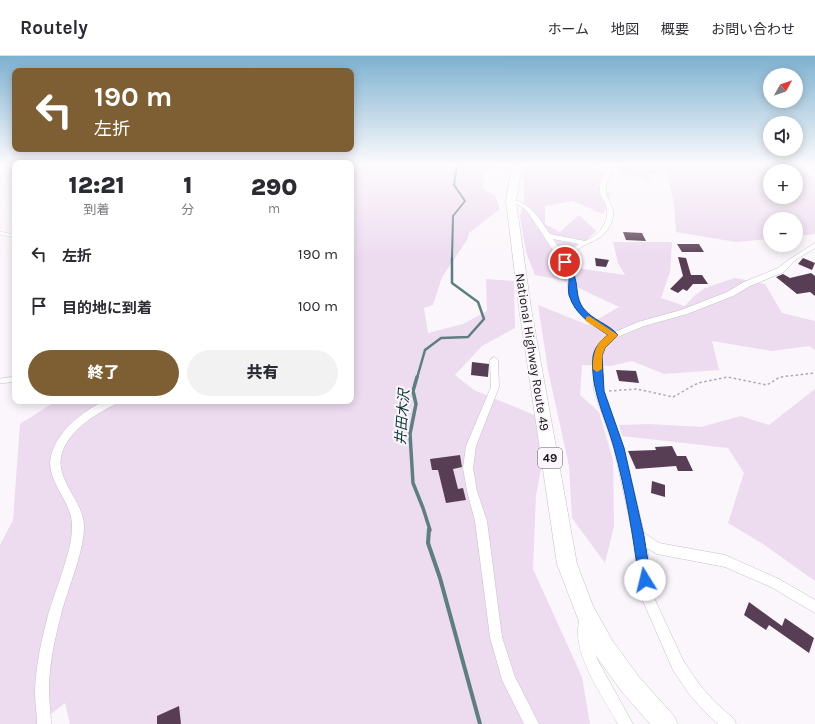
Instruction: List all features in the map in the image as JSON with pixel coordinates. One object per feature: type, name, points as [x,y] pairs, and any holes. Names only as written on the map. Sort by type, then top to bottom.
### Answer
[{"type":"highway","name":"National Highway Route 49","points":[[513,196],[512,201],[527,315],[567,564],[585,612],[604,648],[631,685],[666,724]]},
{"type":"street","points":[[548,236],[585,242],[591,241],[603,232],[610,221],[609,206],[606,196]]},
{"type":"street","points":[[512,201],[521,204],[529,210],[565,262],[570,270],[573,294],[580,309],[589,319],[614,335]]},
{"type":"street","points":[[565,262],[573,250],[585,242]]},
{"type":"street","points":[[729,724],[699,695],[678,665],[649,602],[638,536],[619,448],[599,391],[597,356],[601,347],[614,335],[641,324],[684,312],[730,294],[747,284],[781,270],[792,260],[815,245]]},
{"type":"street","points":[[494,360],[495,387],[471,446],[468,468],[472,491],[481,521],[496,637],[509,680],[532,724]]},
{"type":"street","points":[[44,724],[42,690],[47,647],[59,597],[74,548],[78,526],[77,514],[55,468],[55,458],[61,443],[75,427],[89,415],[108,404]]},
{"type":"street","points":[[638,536],[657,548],[725,561],[775,583],[815,607]]},
{"type":"street","points":[[585,612],[584,638],[591,662],[626,724]]},
{"type":"lane","points":[[0,233],[12,235]]},
{"type":"lane","points":[[0,381],[12,379]]},
{"type":"path","points":[[599,391],[637,389],[673,397],[698,383],[728,377],[767,386],[780,377],[815,373]]},
{"type":"shaded area","points":[[354,196],[495,196],[500,209],[469,233],[467,240],[442,277],[433,305],[424,308],[428,333],[463,324],[487,311],[486,279],[514,281],[515,328],[482,346],[455,375],[474,390],[539,417],[545,449],[536,495],[533,569],[582,677],[590,724],[70,724],[65,703],[38,724],[0,724],[0,545],[13,520],[20,424],[51,404],[354,404]]},
{"type":"shaded area","points":[[524,196],[610,196],[603,214],[573,201],[545,206],[545,224],[560,232],[579,215],[596,231],[578,249],[576,267],[625,275],[618,263],[613,242],[672,242],[670,272],[661,298],[685,306],[694,296],[705,288],[735,278],[765,284],[782,313],[815,321],[815,350],[809,346],[772,351],[712,341],[719,370],[664,374],[632,361],[611,366],[582,365],[580,395],[599,412],[613,460],[614,526],[605,563],[572,518],[569,466],[548,370],[538,305],[588,325],[619,307],[562,280],[535,275],[526,252],[520,216]]},
{"type":"shaded area","points":[[672,196],[763,196],[763,204],[803,204],[803,196],[815,196],[815,234],[803,235],[803,212],[763,212],[763,240],[736,242],[676,232]]},
{"type":"shaded area","points":[[815,389],[815,581],[763,544],[728,523],[744,473],[728,448],[622,436],[619,425],[649,424],[701,427],[741,416],[769,425]]},
{"type":"building","points":[[623,232],[642,233],[646,241],[626,240]]},
{"type":"building","points":[[677,244],[699,244],[704,252],[682,252]]},
{"type":"building","points":[[678,257],[686,258],[691,275],[702,275],[708,284],[693,284],[687,291],[683,289],[678,293],[670,289],[683,276]]},
{"type":"building","points":[[595,258],[609,260],[606,267],[596,266]]},
{"type":"building","points":[[803,258],[815,263],[812,270],[798,264]]},
{"type":"building","points":[[811,273],[815,276],[815,296],[810,292],[797,294],[776,277],[783,274],[790,278]]},
{"type":"building","points":[[472,362],[489,364],[488,377],[471,375]]},
{"type":"building","points":[[616,370],[636,371],[639,383],[619,381]]},
{"type":"building","points":[[672,446],[677,456],[686,456],[693,471],[678,471],[676,466],[636,469],[628,451],[656,450],[655,447]]},
{"type":"building","points":[[460,455],[462,467],[453,469],[458,489],[463,488],[466,500],[446,503],[438,470],[432,470],[430,459]]},
{"type":"building","points":[[652,481],[665,485],[665,497],[651,493]]},
{"type":"building","points":[[749,602],[782,626],[785,618],[814,638],[809,653],[769,625],[766,630],[744,615]]},
{"type":"building","points":[[179,706],[181,724],[157,724],[157,716]]},
{"type":"waterway","name":"井田木沢","points":[[452,259],[453,216],[465,201],[462,196]]},
{"type":"waterway","name":"井田木沢","points":[[417,378],[425,350],[441,338],[468,337],[484,319],[478,302],[452,283],[452,259]]},
{"type":"waterway","name":"井田木沢","points":[[417,377],[413,391],[416,404],[410,434],[413,483],[430,530]]},
{"type":"waterway","name":"井田木沢","points":[[429,529],[428,543],[440,578],[480,724]]},
{"type":"slow traffic","points":[[589,319],[614,335],[601,347],[597,356],[597,369]]},
{"type":"route","points":[[565,262],[570,270],[573,294],[580,309],[589,319],[614,335],[601,347],[597,356],[599,391],[619,448],[638,536],[645,580]]}]
